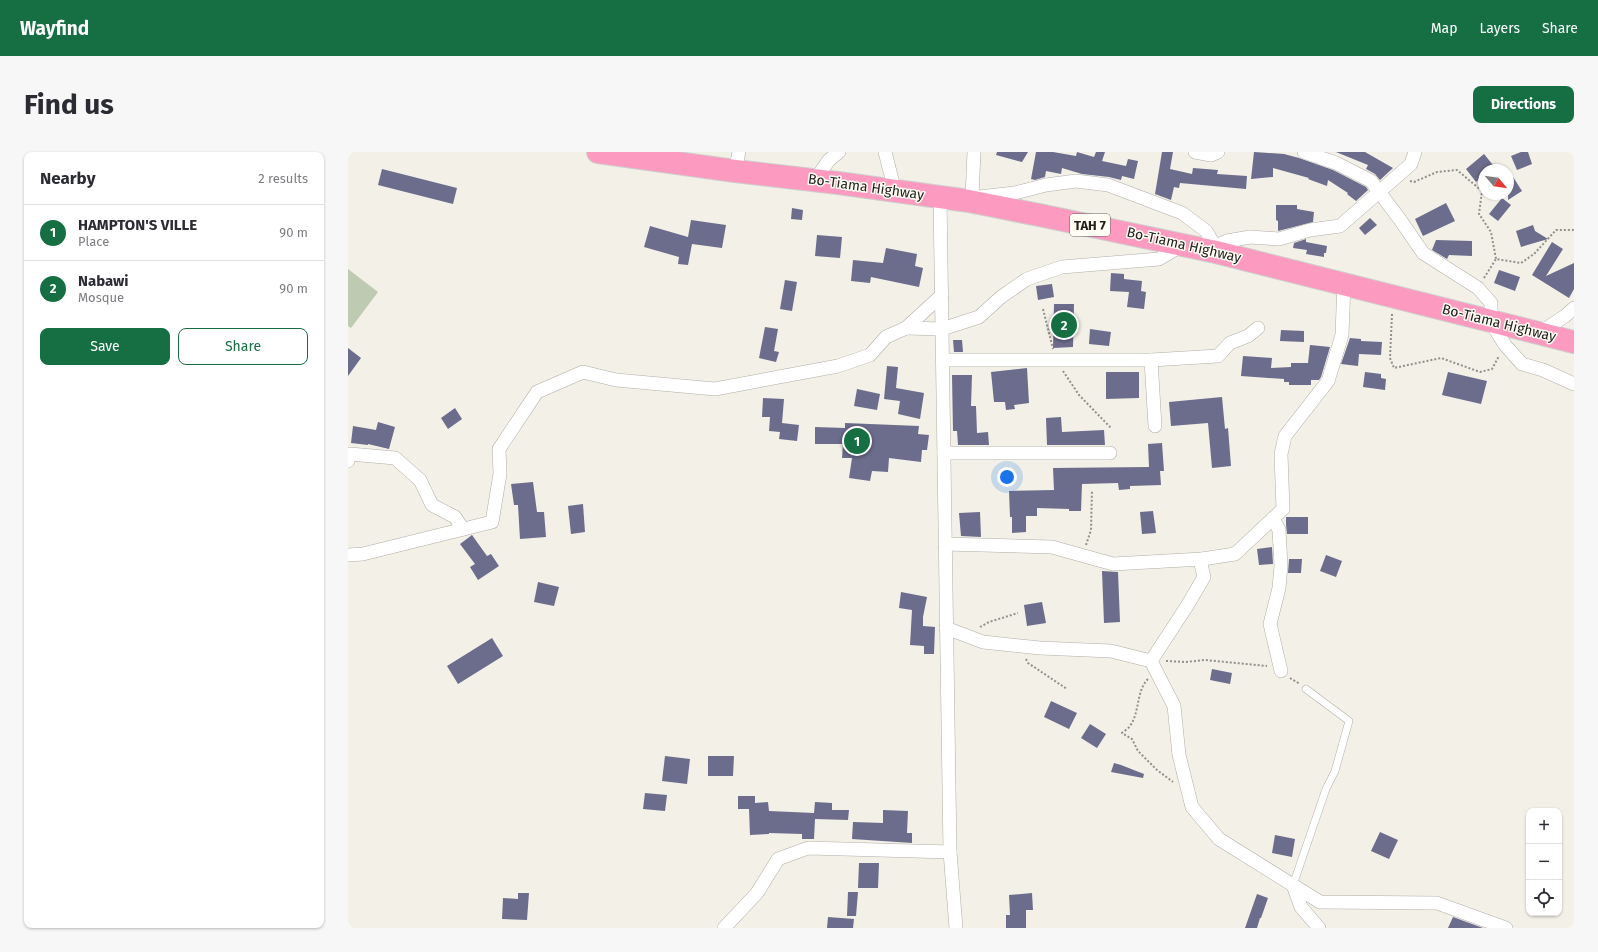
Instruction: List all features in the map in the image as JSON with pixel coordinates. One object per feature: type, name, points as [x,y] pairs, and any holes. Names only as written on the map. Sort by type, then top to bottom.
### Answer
[{"type":"highway","name":"Bo-Tiama Highway","points":[[598,152],[737,161],[815,180],[940,198],[971,199],[1184,244],[1216,249],[1491,322],[1574,342]]},
{"type":"street","points":[[815,180],[829,160],[839,152]]},
{"type":"street","points":[[885,152],[895,191]]},
{"type":"street","points":[[974,152],[971,199],[1015,193],[1046,185],[1076,181],[1108,185],[1182,213],[1206,231],[1216,249],[1227,241],[1250,237],[1279,239],[1310,230],[1340,226],[1411,164],[1415,152]]},
{"type":"street","points":[[1195,152],[1211,155],[1218,152]]},
{"type":"street","points":[[1304,152],[1336,163],[1371,181],[1401,220],[1422,253],[1478,288],[1491,303],[1491,322],[1505,345],[1522,364],[1544,370],[1574,384]]},
{"type":"street","points":[[940,198],[950,852],[956,928]]},
{"type":"street","points":[[906,328],[942,329],[979,317],[1001,297],[1027,279],[1062,266],[1159,259],[1184,244]]},
{"type":"street","points":[[945,544],[1052,547],[1113,564],[1202,559],[1235,554],[1283,509],[1281,454],[1285,436],[1328,381],[1342,335],[1344,283]]},
{"type":"street","points":[[348,555],[363,554],[492,522],[500,474],[499,449],[537,392],[583,372],[616,380],[715,389],[838,366],[870,355],[886,337],[906,328],[942,295]]},
{"type":"street","points":[[1538,334],[1565,316],[1574,308]]},
{"type":"street","points":[[943,360],[1151,360],[1218,356],[1230,343],[1248,336],[1258,328]]},
{"type":"street","points":[[1151,360],[1155,426]]},
{"type":"street","points":[[944,453],[1110,453]]},
{"type":"street","points":[[348,461],[350,454],[395,458],[420,480],[432,505],[455,517],[463,529]]},
{"type":"street","points":[[1274,518],[1280,530],[1281,566],[1279,588],[1270,624],[1281,671]]},
{"type":"street","points":[[1153,666],[1204,577],[1200,560],[1202,559]]},
{"type":"street","points":[[946,628],[983,642],[1040,648],[1111,651],[1153,666],[1174,706],[1179,755],[1192,807],[1219,839],[1320,902],[1437,903],[1506,928]]},
{"type":"street","points":[[724,928],[757,893],[778,859],[808,848],[950,852]]},
{"type":"street","points":[[1293,885],[1301,907],[1319,928]]},
{"type":"lane","points":[[1293,885],[1326,789],[1335,771],[1349,721],[1306,689]]},
{"type":"path","points":[[1393,179],[1414,182],[1437,172],[1457,170],[1482,191],[1480,214],[1491,232],[1496,259],[1478,288]]},
{"type":"path","points":[[1496,259],[1521,263],[1534,254],[1556,230],[1574,230]]},
{"type":"path","points":[[1392,296],[1390,358],[1394,368],[1441,358],[1480,372],[1492,369],[1505,345]]},
{"type":"path","points":[[1083,555],[1091,530],[1092,490]]},
{"type":"path","points":[[965,635],[990,622],[1018,613]]},
{"type":"path","points":[[1018,646],[1028,663],[1067,689]]},
{"type":"path","points":[[1189,795],[1157,770],[1138,752],[1132,740],[1122,733],[1130,726],[1137,707],[1142,684],[1153,666],[1204,660],[1264,665],[1281,671],[1306,689]]},
{"type":"green space","points":[[348,269],[378,292],[351,328],[348,326]]},
{"type":"building","points":[[997,152],[1028,152],[1022,162],[996,155]]},
{"type":"building","points":[[1036,152],[1053,152],[1076,156],[1077,152],[1094,157],[1096,152],[1105,152],[1102,161],[1126,166],[1128,159],[1138,161],[1134,179],[1122,176],[1121,180],[1082,174],[1062,168],[1061,174],[1046,171],[1045,177],[1035,180],[1031,179]]},
{"type":"building","points":[[1162,152],[1173,152],[1170,169],[1192,174],[1193,168],[1218,170],[1217,174],[1247,176],[1246,189],[1180,183],[1179,188],[1174,187],[1171,200],[1155,194]]},
{"type":"building","points":[[1254,152],[1284,154],[1299,158],[1333,170],[1366,187],[1368,190],[1356,201],[1347,194],[1348,193],[1328,180],[1327,186],[1308,179],[1309,178],[1273,168],[1273,177],[1251,179]]},
{"type":"building","points":[[1336,152],[1365,152],[1393,168],[1380,180],[1375,174],[1366,169],[1368,165]]},
{"type":"building","points":[[1521,152],[1528,152],[1532,164],[1517,170],[1511,156]]},
{"type":"building","points":[[1484,154],[1492,164],[1478,164],[1478,180],[1476,182],[1466,169]]},
{"type":"building","points":[[382,169],[457,188],[453,204],[378,185]]},
{"type":"building","points":[[1514,178],[1522,191],[1514,196]]},
{"type":"building","points":[[1500,200],[1505,200],[1511,205],[1498,221],[1489,214]]},
{"type":"building","points":[[1446,203],[1455,221],[1423,236],[1415,219]]},
{"type":"building","points":[[1276,205],[1297,205],[1297,209],[1314,212],[1313,222],[1278,231]]},
{"type":"building","points":[[792,208],[803,210],[802,220],[791,219]]},
{"type":"building","points":[[1370,218],[1377,225],[1365,235],[1359,228]]},
{"type":"building","points":[[691,220],[726,225],[722,248],[692,244],[688,265],[678,264],[679,257],[644,247],[650,226],[688,237]]},
{"type":"building","points":[[1533,225],[1535,231],[1548,239],[1521,247],[1516,231]]},
{"type":"building","points":[[817,235],[842,237],[840,258],[815,256]]},
{"type":"building","points":[[1306,239],[1306,242],[1327,246],[1324,257],[1306,254],[1307,250],[1293,248],[1294,243]]},
{"type":"building","points":[[1436,240],[1472,241],[1472,256],[1449,255],[1447,259],[1432,250]]},
{"type":"building","points":[[1552,242],[1563,249],[1546,276],[1574,263],[1574,289],[1569,298],[1532,275]]},
{"type":"building","points":[[886,248],[917,254],[915,266],[923,268],[919,287],[871,277],[870,283],[851,281],[853,260],[883,263]]},
{"type":"building","points":[[1499,270],[1520,277],[1515,291],[1494,283]]},
{"type":"building","points":[[1111,273],[1124,274],[1124,279],[1142,281],[1141,291],[1146,292],[1144,309],[1127,307],[1129,292],[1110,291]]},
{"type":"building","points":[[785,280],[797,282],[792,311],[780,309]]},
{"type":"building","points":[[1052,284],[1054,297],[1038,300],[1036,286]]},
{"type":"building","points":[[1054,304],[1074,304],[1073,347],[1053,348]]},
{"type":"building","points":[[765,327],[778,329],[774,351],[779,352],[776,362],[759,358]]},
{"type":"building","points":[[1090,329],[1111,332],[1109,346],[1089,344]]},
{"type":"building","points":[[1281,330],[1304,331],[1304,342],[1280,341]]},
{"type":"building","points":[[1350,338],[1361,339],[1361,341],[1382,342],[1381,355],[1359,354],[1358,366],[1341,364]]},
{"type":"building","points":[[953,340],[962,340],[963,352],[954,352]]},
{"type":"building","points":[[1310,345],[1330,347],[1321,377],[1319,380],[1311,380],[1311,385],[1289,385],[1289,382],[1284,382],[1284,379],[1241,376],[1243,356],[1272,358],[1271,368],[1291,367],[1291,363],[1308,363]]},
{"type":"building","points":[[348,348],[361,358],[348,376]]},
{"type":"building","points":[[887,366],[898,367],[896,388],[924,393],[920,419],[898,414],[900,401],[884,399]]},
{"type":"building","points":[[1027,368],[1029,403],[1014,405],[1015,409],[1006,410],[1005,402],[994,402],[991,372]]},
{"type":"building","points":[[1106,372],[1139,372],[1139,398],[1106,399]]},
{"type":"building","points":[[1365,372],[1381,374],[1381,378],[1386,379],[1385,390],[1363,387]]},
{"type":"building","points":[[1448,372],[1487,381],[1481,404],[1442,395]]},
{"type":"building","points":[[952,375],[972,375],[971,406],[976,406],[977,433],[988,432],[989,445],[958,445],[957,431],[953,431]]},
{"type":"building","points":[[857,389],[880,394],[877,410],[854,406]]},
{"type":"building","points":[[1222,397],[1225,429],[1228,428],[1231,466],[1212,468],[1208,423],[1171,426],[1169,402]]},
{"type":"building","points":[[763,398],[784,399],[782,423],[799,425],[797,441],[779,439],[780,432],[769,431],[770,417],[762,417]]},
{"type":"building","points":[[455,408],[462,419],[448,429],[441,418]]},
{"type":"building","points":[[1061,417],[1062,432],[1104,430],[1105,445],[1047,445],[1046,418]]},
{"type":"building","points":[[378,422],[395,427],[389,449],[368,444],[351,443],[353,426],[376,430]]},
{"type":"building","points":[[845,423],[919,426],[918,434],[929,435],[927,450],[922,450],[921,462],[889,458],[888,472],[872,471],[870,481],[849,478],[852,458],[842,458],[843,444],[815,444],[815,427],[845,428]]},
{"type":"building","points":[[1162,443],[1164,471],[1160,471],[1161,485],[1130,486],[1130,489],[1119,490],[1118,483],[1082,484],[1081,511],[1037,508],[1037,516],[1026,516],[1026,532],[1012,533],[1009,491],[1054,490],[1053,468],[1149,467],[1148,444]]},
{"type":"building","points":[[533,482],[537,512],[544,512],[546,537],[520,539],[518,505],[514,505],[511,484]]},
{"type":"building","points":[[583,504],[585,532],[571,534],[568,506]]},
{"type":"building","points":[[1153,511],[1156,533],[1142,534],[1140,512]]},
{"type":"building","points":[[980,512],[981,537],[961,536],[959,513]]},
{"type":"building","points":[[1286,517],[1308,517],[1308,534],[1287,534]]},
{"type":"building","points":[[472,535],[487,556],[491,554],[499,566],[478,580],[470,567],[475,564],[460,544]]},
{"type":"building","points":[[1272,547],[1273,564],[1259,565],[1257,549]]},
{"type":"building","points":[[1326,555],[1342,561],[1336,577],[1320,571]]},
{"type":"building","points":[[1289,559],[1302,559],[1301,573],[1288,573]]},
{"type":"building","points":[[1102,571],[1118,572],[1120,622],[1104,623]]},
{"type":"building","points":[[538,582],[559,587],[554,606],[534,602]]},
{"type":"building","points":[[901,592],[927,597],[923,617],[923,626],[935,627],[934,654],[924,654],[924,646],[910,645],[912,610],[899,608]]},
{"type":"building","points":[[1042,602],[1046,623],[1027,626],[1024,605]]},
{"type":"building","points":[[492,638],[503,656],[458,684],[447,666]]},
{"type":"building","points":[[1212,669],[1232,673],[1230,684],[1210,680]]},
{"type":"building","points":[[1051,701],[1077,713],[1069,729],[1044,717]]},
{"type":"building","points":[[1090,724],[1106,734],[1097,748],[1081,738]]},
{"type":"building","points":[[665,756],[690,759],[687,784],[662,781]]},
{"type":"building","points":[[708,756],[734,756],[733,776],[708,776]]},
{"type":"building","points":[[1114,763],[1144,774],[1143,778],[1111,772]]},
{"type":"building","points":[[645,793],[667,795],[665,811],[643,809]]},
{"type":"building","points":[[738,796],[755,796],[755,803],[768,802],[769,811],[814,813],[815,802],[832,803],[832,810],[849,810],[848,820],[815,819],[814,839],[802,839],[802,834],[769,833],[750,835],[749,809],[738,809]]},
{"type":"building","points":[[883,810],[908,811],[907,833],[912,833],[912,843],[852,839],[853,822],[883,823]]},
{"type":"building","points":[[1380,832],[1398,840],[1389,859],[1371,851]]},
{"type":"building","points":[[1275,835],[1295,839],[1292,857],[1272,853]]},
{"type":"building","points":[[859,863],[879,863],[878,888],[858,888]]},
{"type":"building","points":[[848,892],[858,892],[856,916],[847,916]]},
{"type":"building","points":[[518,893],[529,893],[527,920],[502,919],[503,898],[518,899]]},
{"type":"building","points":[[1032,893],[1033,910],[1026,910],[1026,928],[1006,928],[1006,915],[1010,915],[1009,895]]},
{"type":"building","points":[[1257,894],[1268,898],[1261,918],[1257,928],[1245,928]]},
{"type":"building","points":[[828,917],[854,919],[853,928],[827,928]]},
{"type":"building","points":[[1453,917],[1483,928],[1448,928]]},
{"type":"place","name":"Nabawi","points":[[1064,325]]},
{"type":"place","name":"HAMPTON'S VILLE","points":[[857,441]]}]
